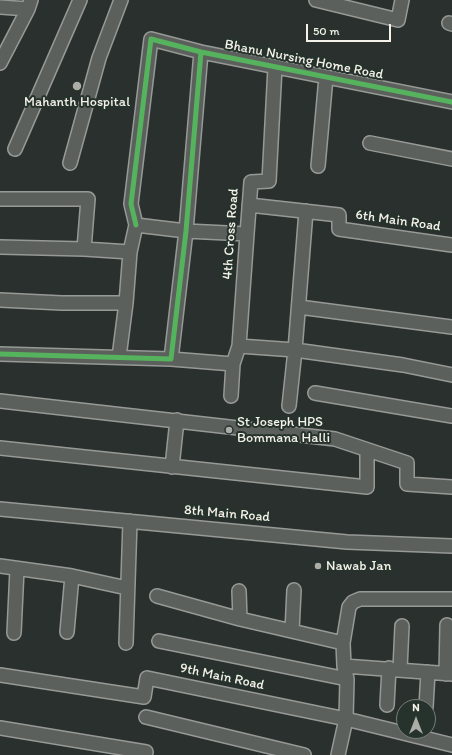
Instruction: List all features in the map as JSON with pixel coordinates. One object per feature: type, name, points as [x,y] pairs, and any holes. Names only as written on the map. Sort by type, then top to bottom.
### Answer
[{"type":"street","points":[[15,150],[80,0]]},
{"type":"street","points":[[70,163],[99,58],[121,0]]},
{"type":"street","points":[[316,0],[398,20],[402,0]]},
{"type":"street","points":[[0,7],[29,4]]},
{"type":"street","points":[[0,63],[29,4]]},
{"type":"street","name":"Bhanu Nursing Home Road","points":[[136,225],[131,204],[152,39],[201,52],[452,102]]},
{"type":"street","points":[[171,359],[186,231],[201,52]]},
{"type":"street","name":"4th Cross Road","points":[[231,396],[233,364],[240,346],[251,182],[270,181],[275,67]]},
{"type":"street","points":[[318,166],[326,77]]},
{"type":"street","points":[[370,143],[452,159]]},
{"type":"street","points":[[0,198],[88,199],[84,249]]},
{"type":"street","points":[[249,205],[306,211],[299,307],[289,406]]},
{"type":"street","name":"6th Main Road","points":[[306,211],[339,215],[339,229],[452,245]]},
{"type":"street","points":[[119,357],[126,303],[130,252],[136,225],[186,231],[247,234]]},
{"type":"street","points":[[0,247],[84,249],[130,252]]},
{"type":"street","points":[[0,300],[62,303],[126,303]]},
{"type":"street","points":[[299,307],[452,327]]},
{"type":"street","points":[[240,346],[295,350],[403,365],[452,375]]},
{"type":"street","points":[[0,354],[171,359],[233,364]]},
{"type":"street","points":[[315,393],[452,416]]},
{"type":"street","points":[[0,401],[335,439],[407,463],[407,484],[452,486]]},
{"type":"street","points":[[172,466],[177,420]]},
{"type":"street","points":[[0,448],[367,487],[367,450]]},
{"type":"street","name":"8th Main Road","points":[[0,509],[348,542],[452,546]]},
{"type":"street","points":[[126,643],[130,521]]},
{"type":"street","points":[[0,566],[72,576],[127,588]]},
{"type":"street","points":[[14,633],[18,569]]},
{"type":"street","points":[[67,632],[72,576]]},
{"type":"street","points":[[292,631],[294,590]]},
{"type":"street","points":[[238,591],[240,619]]},
{"type":"street","points":[[157,596],[240,619],[343,643]]},
{"type":"street","points":[[338,755],[346,719],[348,679],[344,666],[343,643],[349,607],[353,602],[360,599],[452,599]]},
{"type":"street","points":[[344,666],[449,674],[447,625]]},
{"type":"street","points":[[387,705],[402,626]]},
{"type":"street","points":[[159,641],[348,679]]},
{"type":"street","points":[[426,699],[428,672]]},
{"type":"street","name":"9th Main Road","points":[[0,675],[144,697],[147,678],[346,719],[452,745]]},
{"type":"street","points":[[146,717],[304,755]]},
{"type":"street","points":[[0,728],[146,752],[145,755]]},
{"type":"cycle path","points":[[136,225],[131,204],[151,39],[201,52],[452,102]]},
{"type":"cycle path","points":[[0,354],[171,359],[186,231],[201,52]]},
{"type":"place","name":"Mahanth Hospital","points":[[77,86]]},
{"type":"place","name":"St Joseph HPS Bommana Halli","points":[[229,430]]},
{"type":"place","name":"Nawab Jan","points":[[318,566]]}]
